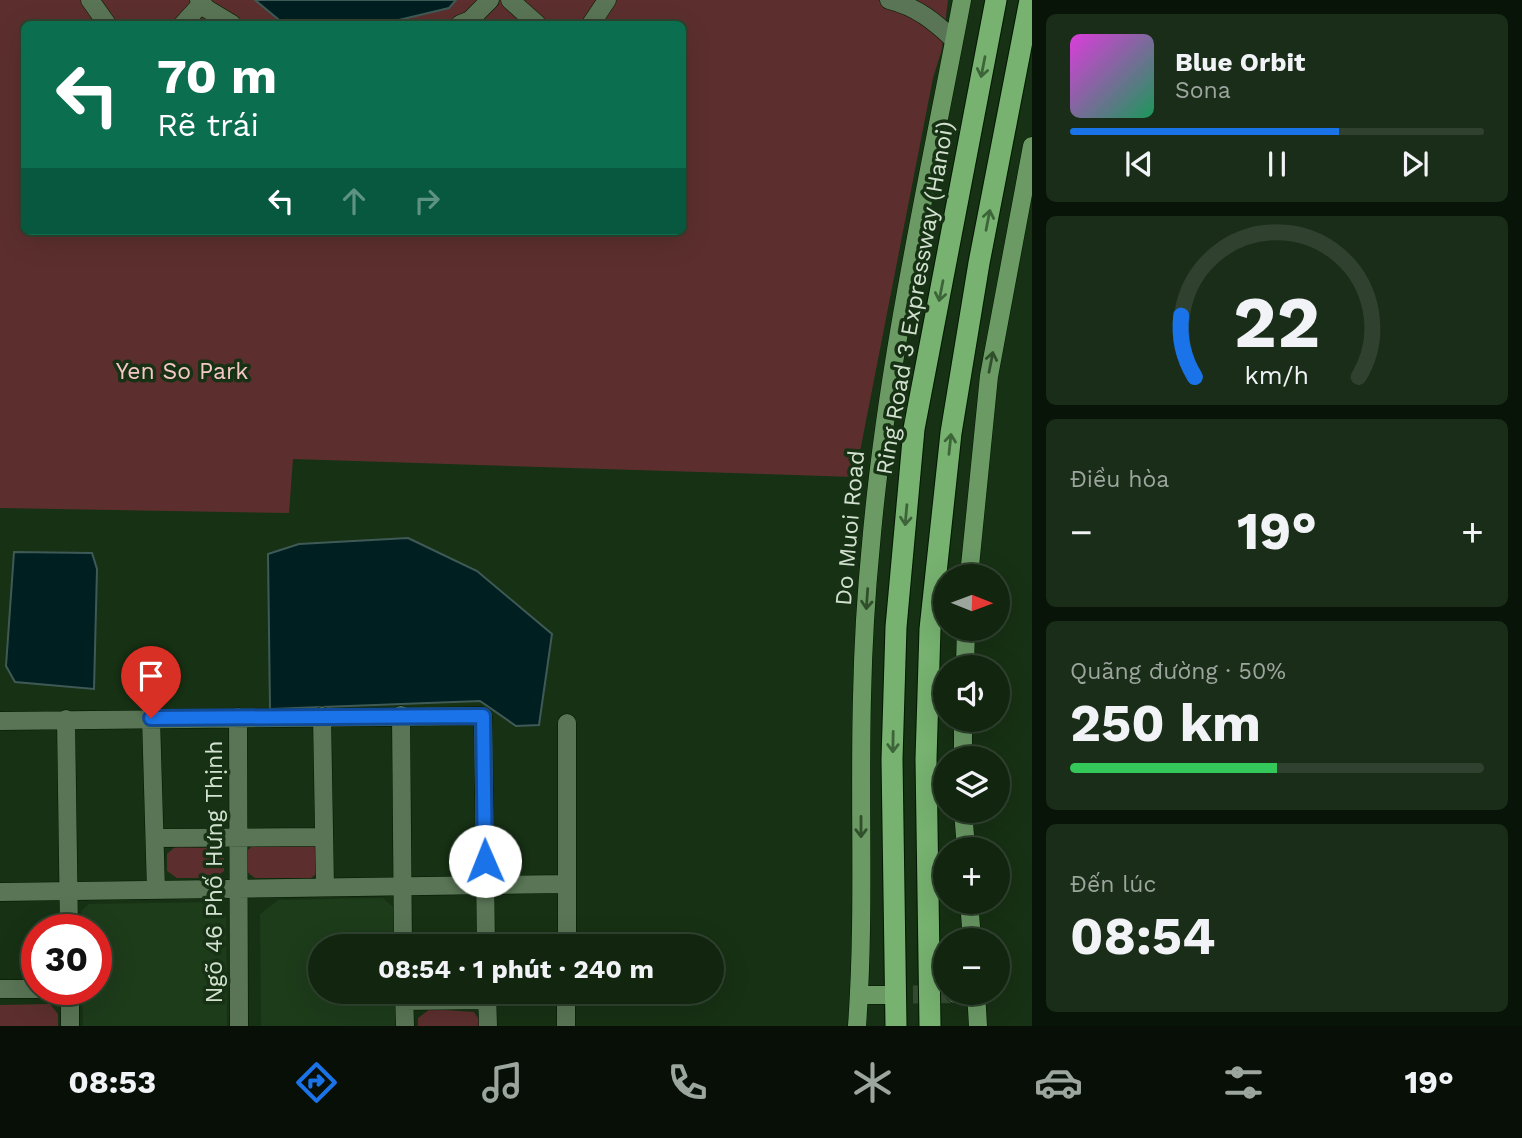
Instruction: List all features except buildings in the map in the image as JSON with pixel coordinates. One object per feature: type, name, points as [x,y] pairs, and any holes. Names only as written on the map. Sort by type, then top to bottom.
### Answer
[{"type":"highway","name":"Ring Road 3 Expressway (Hanoi)","points":[[896,1026],[892,759],[896,627],[914,429],[996,0]]},
{"type":"highway","points":[[930,1026],[926,759],[930,629],[951,433],[979,264],[1030,0]]},
{"type":"main road","name":"Do Muoi Road","points":[[857,1026],[862,695],[872,533],[880,458],[907,285],[962,0]]},
{"type":"main road","points":[[970,564],[989,376],[1032,146]]},
{"type":"main road","points":[[859,995],[886,995]]},
{"type":"main road","points":[[977,1005],[978,1026]]},
{"type":"street","points":[[90,0],[105,21]]},
{"type":"street","points":[[468,21],[490,0]]},
{"type":"street","points":[[500,0],[523,21]]},
{"type":"street","points":[[510,0],[534,21]]},
{"type":"street","points":[[593,21],[607,0]]},
{"type":"street","points":[[890,0],[909,5],[930,17],[954,40]]},
{"type":"street","points":[[187,21],[203,10],[226,21]]},
{"type":"street","points":[[401,715],[404,934]]},
{"type":"street","points":[[322,716],[325,887]]},
{"type":"street","points":[[0,721],[483,716],[486,934]]},
{"type":"street","name":"Ngõ 46 Phố Hưng Thịnh","points":[[238,717],[239,1026]]},
{"type":"street","points":[[151,718],[156,890]]},
{"type":"street","points":[[66,719],[69,914]]},
{"type":"street","points":[[567,934],[568,723]]},
{"type":"street","points":[[155,838],[324,837]]},
{"type":"street","points":[[0,892],[567,884]]},
{"type":"street","points":[[0,989],[21,989]]},
{"type":"street","points":[[404,1004],[405,1026]]},
{"type":"street","points":[[487,1004],[488,1026]]},
{"type":"street","points":[[566,1004],[566,1026]]},
{"type":"street","points":[[70,1005],[71,1026]]},
{"type":"shaded area","points":[[383,898],[393,907],[394,934],[308,934],[308,1004],[395,1004],[396,1026],[261,1026],[260,914],[278,900]]},
{"type":"shaded area","points":[[214,902],[226,914],[227,1026],[83,1026],[82,1005],[112,1005],[112,914],[81,914],[89,904]]},
{"type":"green space","name":"Yen So Park","points":[[0,0],[948,0],[942,49],[933,78],[855,477],[293,459],[289,513],[0,508]]},
{"type":"green space","points":[[255,843],[309,843],[320,850],[320,871],[311,878],[255,878],[247,872],[247,851]]},
{"type":"green space","points":[[175,847],[216,848],[224,855],[224,871],[215,878],[177,878],[167,871],[167,854]]},
{"type":"green space","points":[[0,1005],[51,1005],[58,1014],[58,1026],[0,1026]]},
{"type":"green space","points":[[430,1009],[474,1012],[480,1026],[418,1026],[418,1018]]},
{"type":"water","points":[[255,0],[456,0],[449,8],[395,21],[280,21]]},
{"type":"water","points":[[408,538],[477,571],[552,634],[539,725],[516,726],[480,701],[270,709],[268,554],[299,544]]},
{"type":"water","points":[[14,552],[92,553],[97,569],[94,689],[15,682],[6,666]]},
{"type":"tunnel","points":[[886,995],[933,994]]},
{"type":"route","points":[[151,718],[483,716],[485,861]]}]
